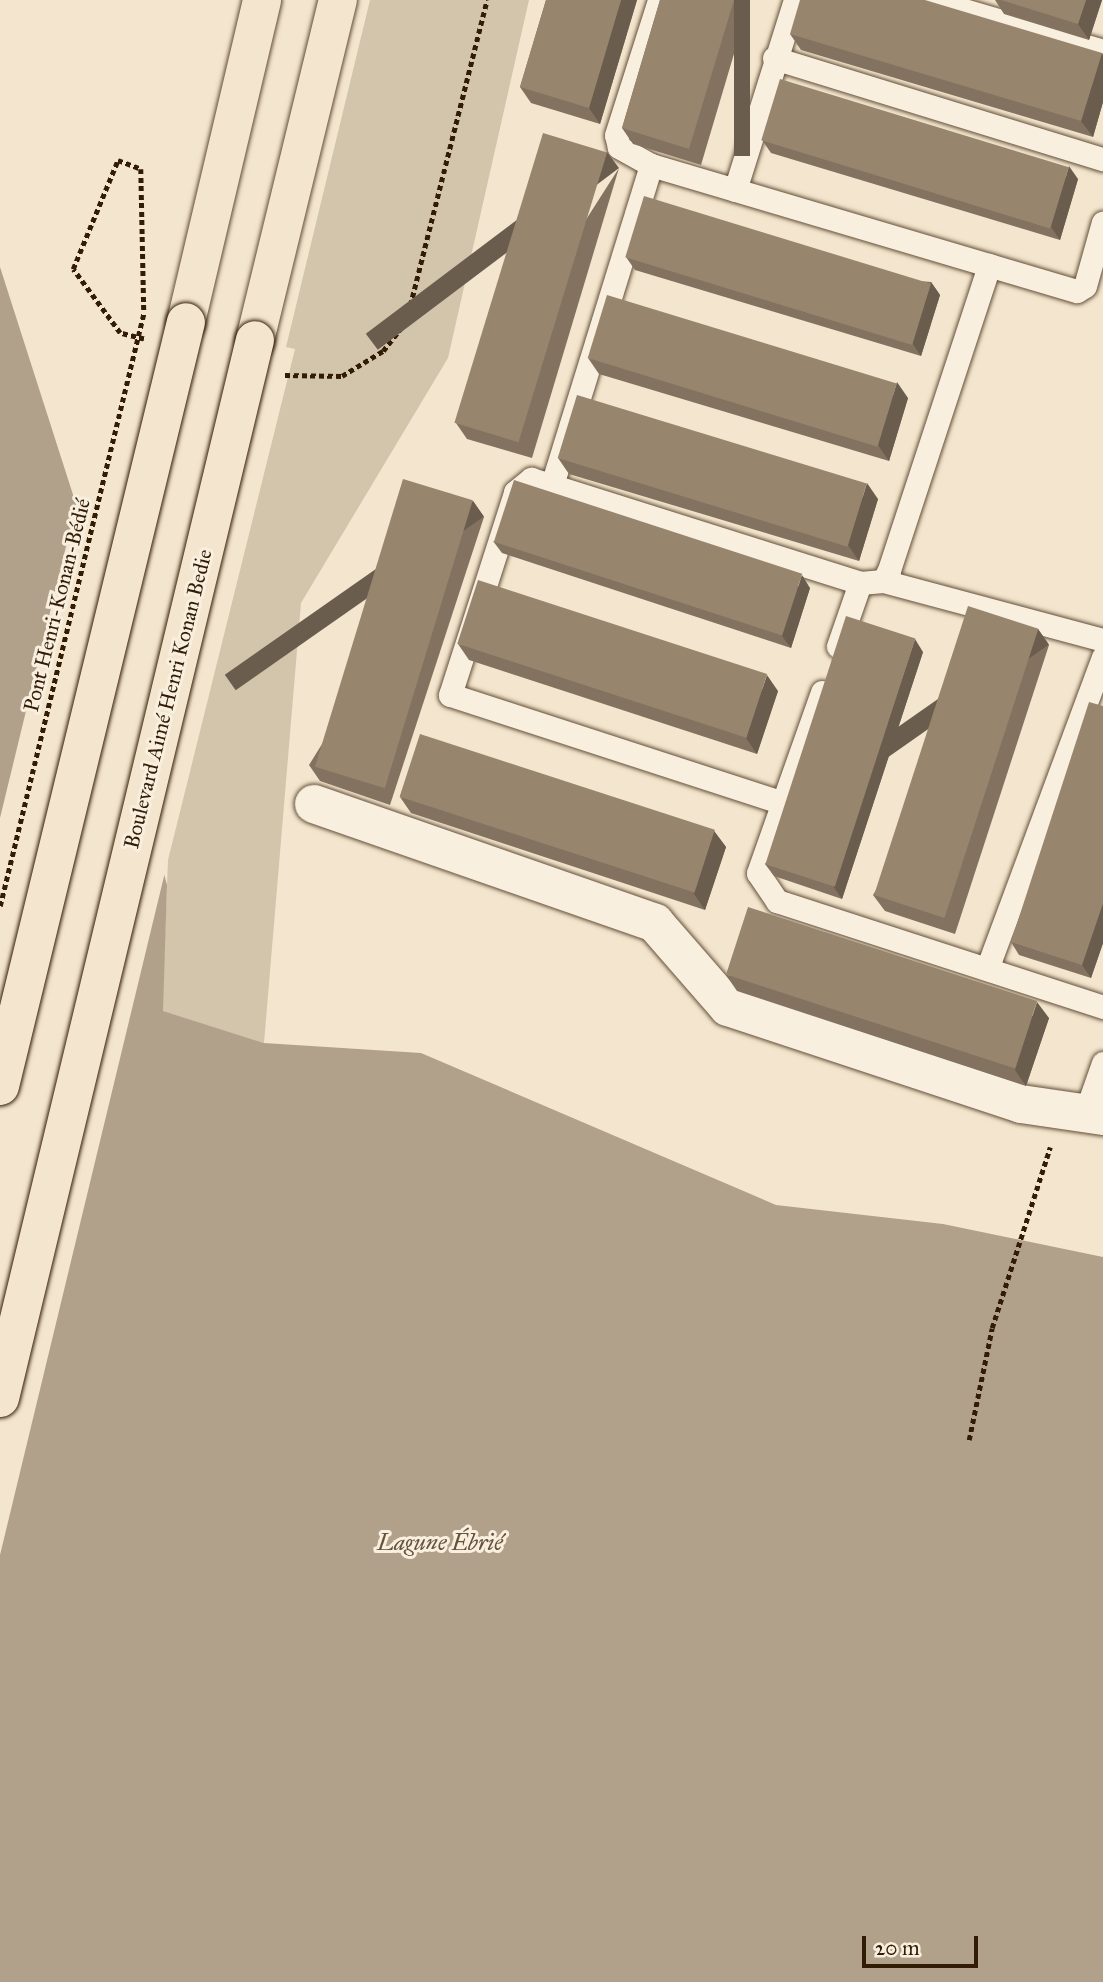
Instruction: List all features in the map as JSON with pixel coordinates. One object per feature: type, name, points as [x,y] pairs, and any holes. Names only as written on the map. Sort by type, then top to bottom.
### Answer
[{"type":"highway","points":[[0,1086],[262,0]]},
{"type":"highway","name":"Boulevard Aimé Henri Konan Bedie","points":[[0,1398],[338,0]]},
{"type":"street","points":[[314,804],[655,923],[729,1007],[1021,1104],[1083,1113]]},
{"type":"lane","points":[[659,0],[615,135],[620,147],[650,165],[1077,291],[1085,286],[1103,222]]},
{"type":"lane","points":[[735,190],[774,58],[795,0]]},
{"type":"lane","points":[[930,0],[1103,51]]},
{"type":"lane","points":[[774,58],[1103,159]]},
{"type":"lane","points":[[552,485],[650,165]]},
{"type":"lane","points":[[883,581],[989,265]]},
{"type":"lane","points":[[783,803],[450,695],[515,492],[531,479],[860,583],[883,581],[1103,640]]},
{"type":"lane","points":[[860,583],[758,873],[778,901],[1103,1007]]},
{"type":"lane","points":[[987,970],[1103,657]]},
{"type":"lane","points":[[1083,1113],[1103,1063]]},
{"type":"path","points":[[302,379],[342,376],[383,351],[406,322],[487,0]]},
{"type":"path","name":"Pont Henri-Konan-Bédié","points":[[0,906],[144,312],[141,169],[118,160],[73,269],[120,332]]},
{"type":"path","points":[[969,1440],[992,1328],[1083,1113]]},
{"type":"shaded area","points":[[370,0],[529,0],[448,358],[301,603],[264,1043],[162,1011],[168,860],[295,349],[286,347]]},
{"type":"water","name":"Lagune Ébrié","points":[[0,267],[76,504],[71,526],[167,885],[163,1011],[264,1043],[421,1053],[776,1205],[943,1224],[1103,1257],[1103,1982],[0,1982]]},
{"type":"pier","points":[[78,497],[74,526],[166,868],[0,1555],[0,818]]},
{"type":"building","points":[[546,0],[621,0],[589,108],[520,87]]},
{"type":"building","points":[[660,0],[734,0],[689,149],[622,128]]},
{"type":"building","points":[[800,0],[925,0],[1102,53],[1081,121],[790,34]]},
{"type":"building","points":[[1001,0],[1086,0],[1078,24]]},
{"type":"building","points":[[780,79],[1069,167],[1050,228],[761,140]]},
{"type":"building","points":[[543,133],[607,153],[518,442],[454,423]]},
{"type":"building","points":[[644,196],[931,284],[912,345],[625,257]]},
{"type":"building","points":[[607,295],[897,384],[877,447],[588,358]]},
{"type":"building","points":[[577,395],[867,484],[847,547],[558,458]]},
{"type":"building","points":[[403,479],[473,500],[385,788],[315,767]]},
{"type":"building","points":[[514,480],[802,574],[782,635],[494,542]]},
{"type":"building","points":[[478,580],[767,674],[746,738],[457,644]]},
{"type":"building","points":[[968,606],[1038,629],[944,918],[874,895]]},
{"type":"building","points":[[846,616],[915,639],[835,887],[765,864]]},
{"type":"building","points":[[1089,702],[1103,706],[1103,903],[1082,965],[1011,942]]},
{"type":"building","points":[[420,734],[715,830],[694,893],[400,797]]},
{"type":"building","points":[[748,907],[1037,1001],[1015,1068],[726,975]]}]
